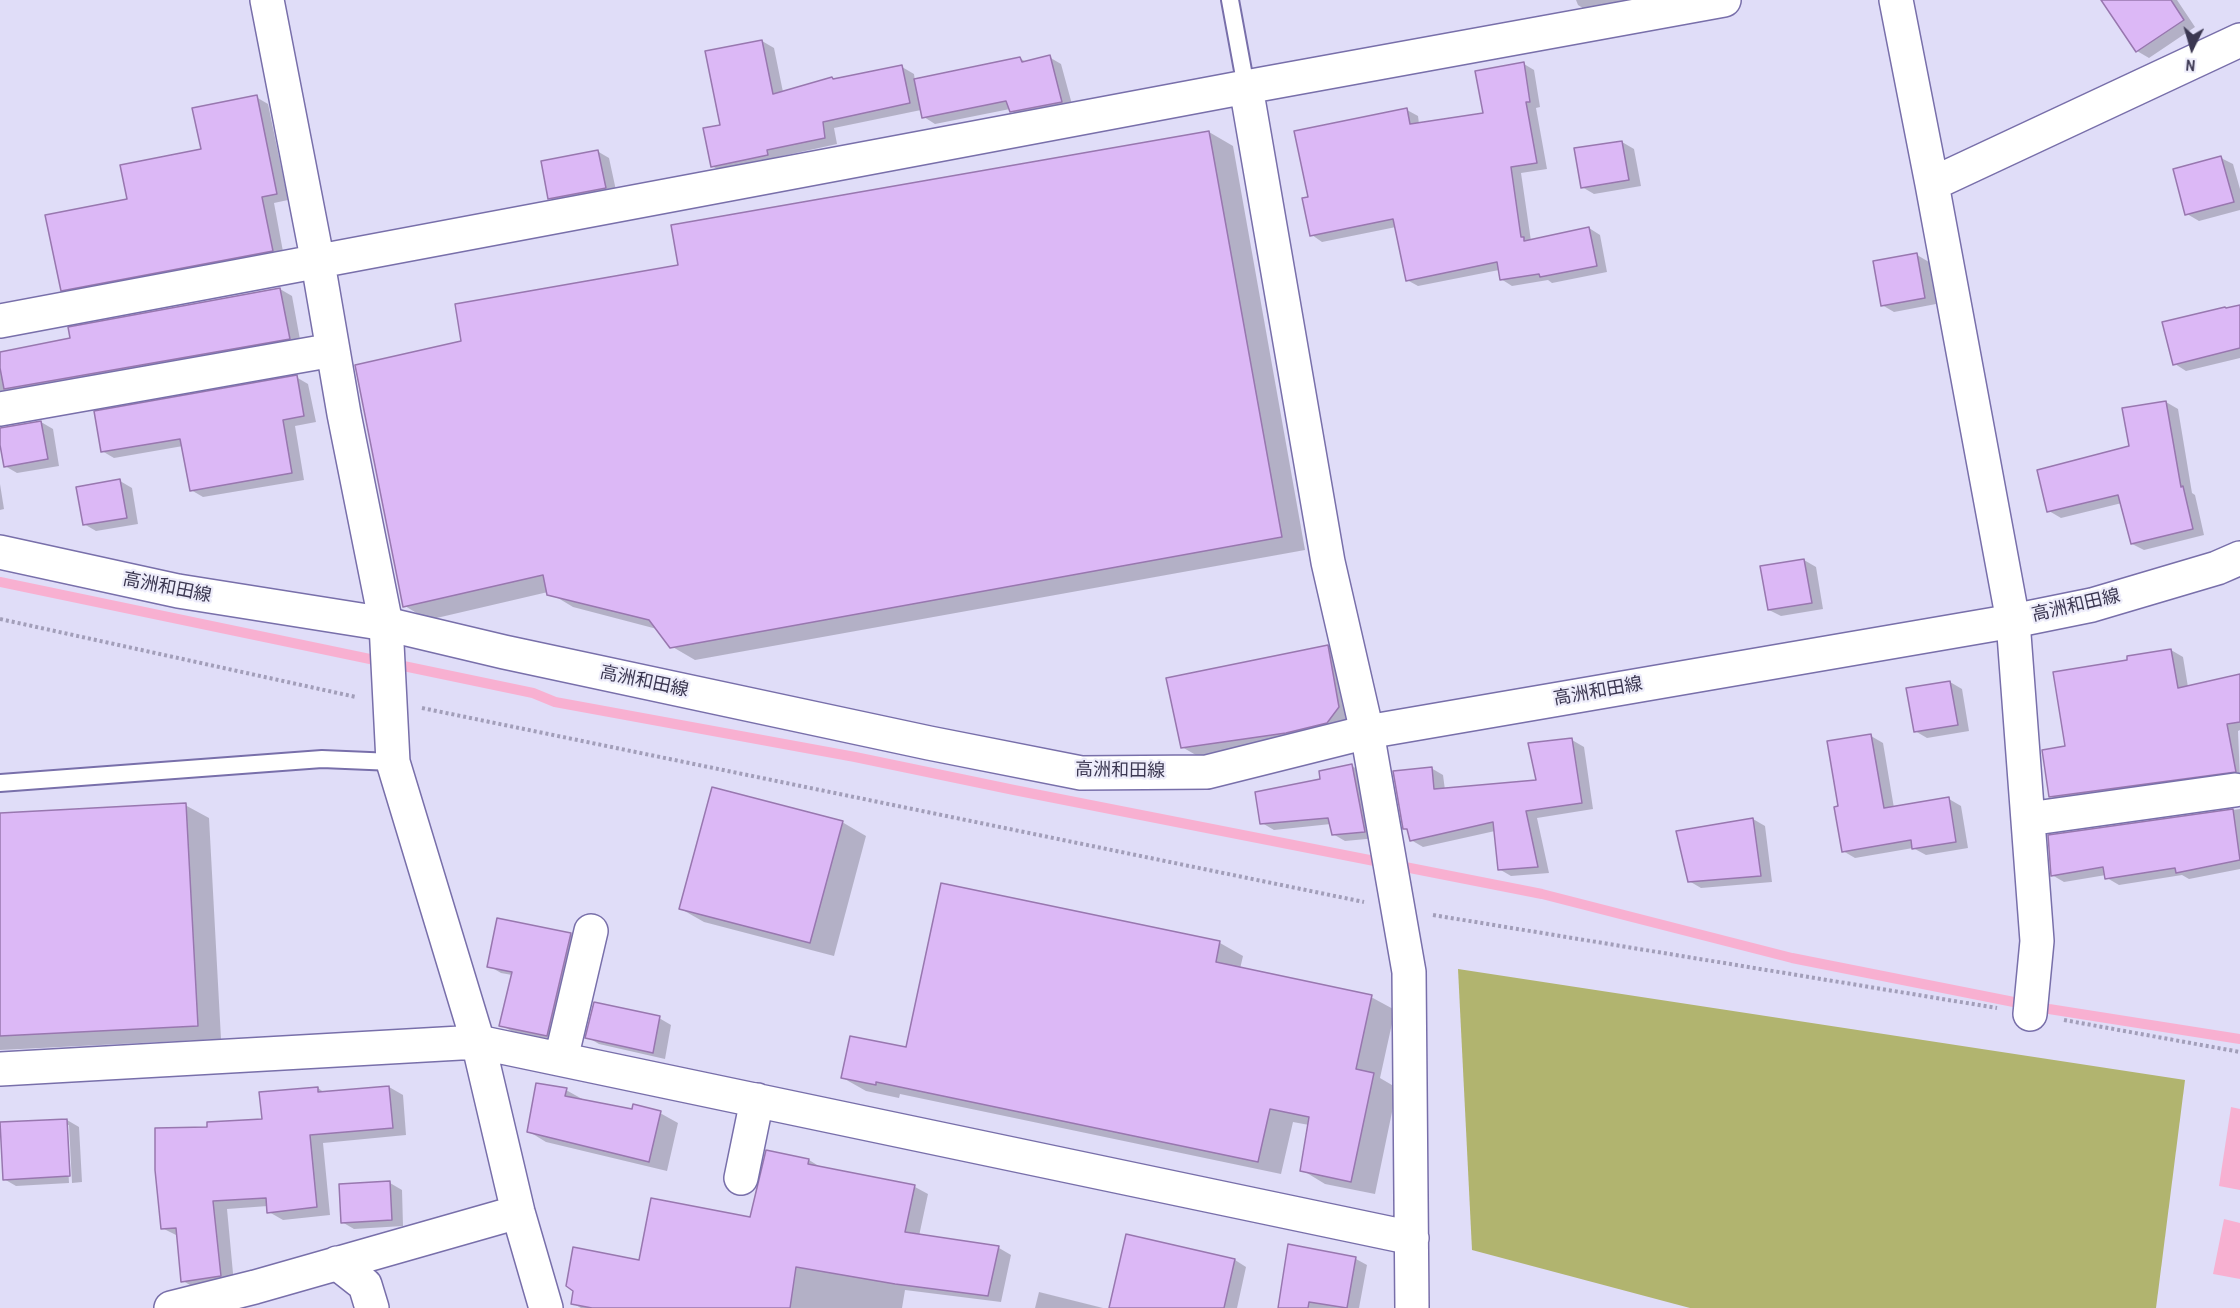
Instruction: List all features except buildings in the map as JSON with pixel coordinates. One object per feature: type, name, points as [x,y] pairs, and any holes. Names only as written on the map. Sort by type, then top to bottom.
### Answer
[{"type":"street","points":[[267,0],[386,624],[393,762],[478,1041],[518,1212],[546,1308]]},
{"type":"street","points":[[0,321],[1246,87],[1724,0]]},
{"type":"street","points":[[1896,0],[2013,621],[2037,941],[2030,1014]]},
{"type":"street","points":[[1932,184],[2240,40]]},
{"type":"street","points":[[1246,87],[1328,562],[1367,732],[1409,972],[1412,1308]]},
{"type":"street","points":[[0,409],[333,350]]},
{"type":"street","name":"高洲和田線","points":[[0,552],[178,591],[386,624],[504,652],[917,741],[1081,773],[1207,772],[1367,732],[2013,621],[2092,605],[2217,568],[2240,558]]},
{"type":"street","points":[[2028,819],[2235,790]]},
{"type":"street","points":[[561,1059],[591,931]]},
{"type":"street","points":[[0,1069],[478,1041],[1412,1238]]},
{"type":"street","points":[[741,1178],[757,1100]]},
{"type":"street","points":[[171,1308],[518,1212]]},
{"type":"street","points":[[337,1263],[365,1285],[372,1308]]},
{"type":"lane","points":[[1230,0],[1246,87]]},
{"type":"lane","points":[[0,783],[322,759],[393,762]]},
{"type":"path","points":[[0,619],[389,704],[418,707],[1398,909],[2030,1014],[2240,1052]]},
{"type":"green space","points":[[1458,969],[2185,1080],[2156,1308],[1690,1308],[1472,1250]]},
{"type":"shaded area","points":[[2231,1107],[2240,1109],[2240,1190],[2219,1186]]},
{"type":"shaded area","points":[[2224,1219],[2240,1223],[2240,1279],[2213,1274]]},
{"type":"waterway","points":[[0,582],[533,693],[555,702],[855,757],[1542,894],[1792,958],[2049,1009],[2240,1039]]}]
